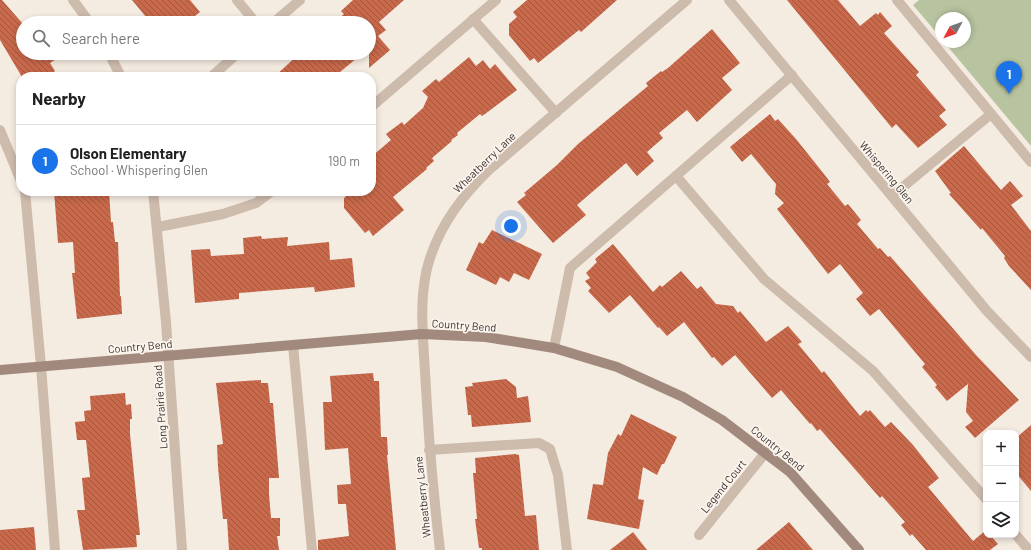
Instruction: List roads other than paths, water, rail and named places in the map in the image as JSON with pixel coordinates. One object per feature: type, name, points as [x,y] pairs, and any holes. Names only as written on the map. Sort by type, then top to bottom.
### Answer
[{"type":"street","points":[[73,0],[85,16]]},
{"type":"street","points":[[237,0],[250,16]]},
{"type":"street","points":[[281,16],[300,0]]},
{"type":"street","points":[[376,103],[496,0]]},
{"type":"street","name":"Wheatberry Lane","points":[[440,550],[429,450],[422,334],[423,289],[430,258],[448,216],[467,191],[687,0]]},
{"type":"street","name":"Whispering Glen","points":[[729,0],[987,311],[1031,357]]},
{"type":"street","points":[[897,0],[1031,162]]},
{"type":"street","points":[[474,19],[556,113]]},
{"type":"street","points":[[112,60],[118,72]]},
{"type":"street","points":[[217,72],[230,60]]},
{"type":"street","points":[[554,348],[570,268],[792,75]]},
{"type":"street","points":[[892,196],[991,114]]},
{"type":"street","points":[[0,130],[16,169]]},
{"type":"street","points":[[676,176],[764,280],[873,371],[983,496]]},
{"type":"street","points":[[25,196],[41,366],[55,550]]},
{"type":"street","name":"Long Prairie Road","points":[[154,196],[158,227],[182,550]]},
{"type":"street","points":[[158,227],[223,214],[256,203],[265,196]]},
{"type":"street","name":"Country Bend","points":[[0,370],[422,334],[486,337],[554,348],[617,367],[683,397],[722,420],[766,452],[790,472],[859,550]]},
{"type":"street","points":[[293,345],[312,550]]},
{"type":"street","points":[[429,450],[539,443],[550,449],[558,475],[567,550]]},
{"type":"street","name":"Legend Court","points":[[699,535],[766,452]]},
{"type":"street","points":[[1019,538],[1029,550]]},
{"type":"place","name":"Olson Elementary","points":[[1009,94]]}]
